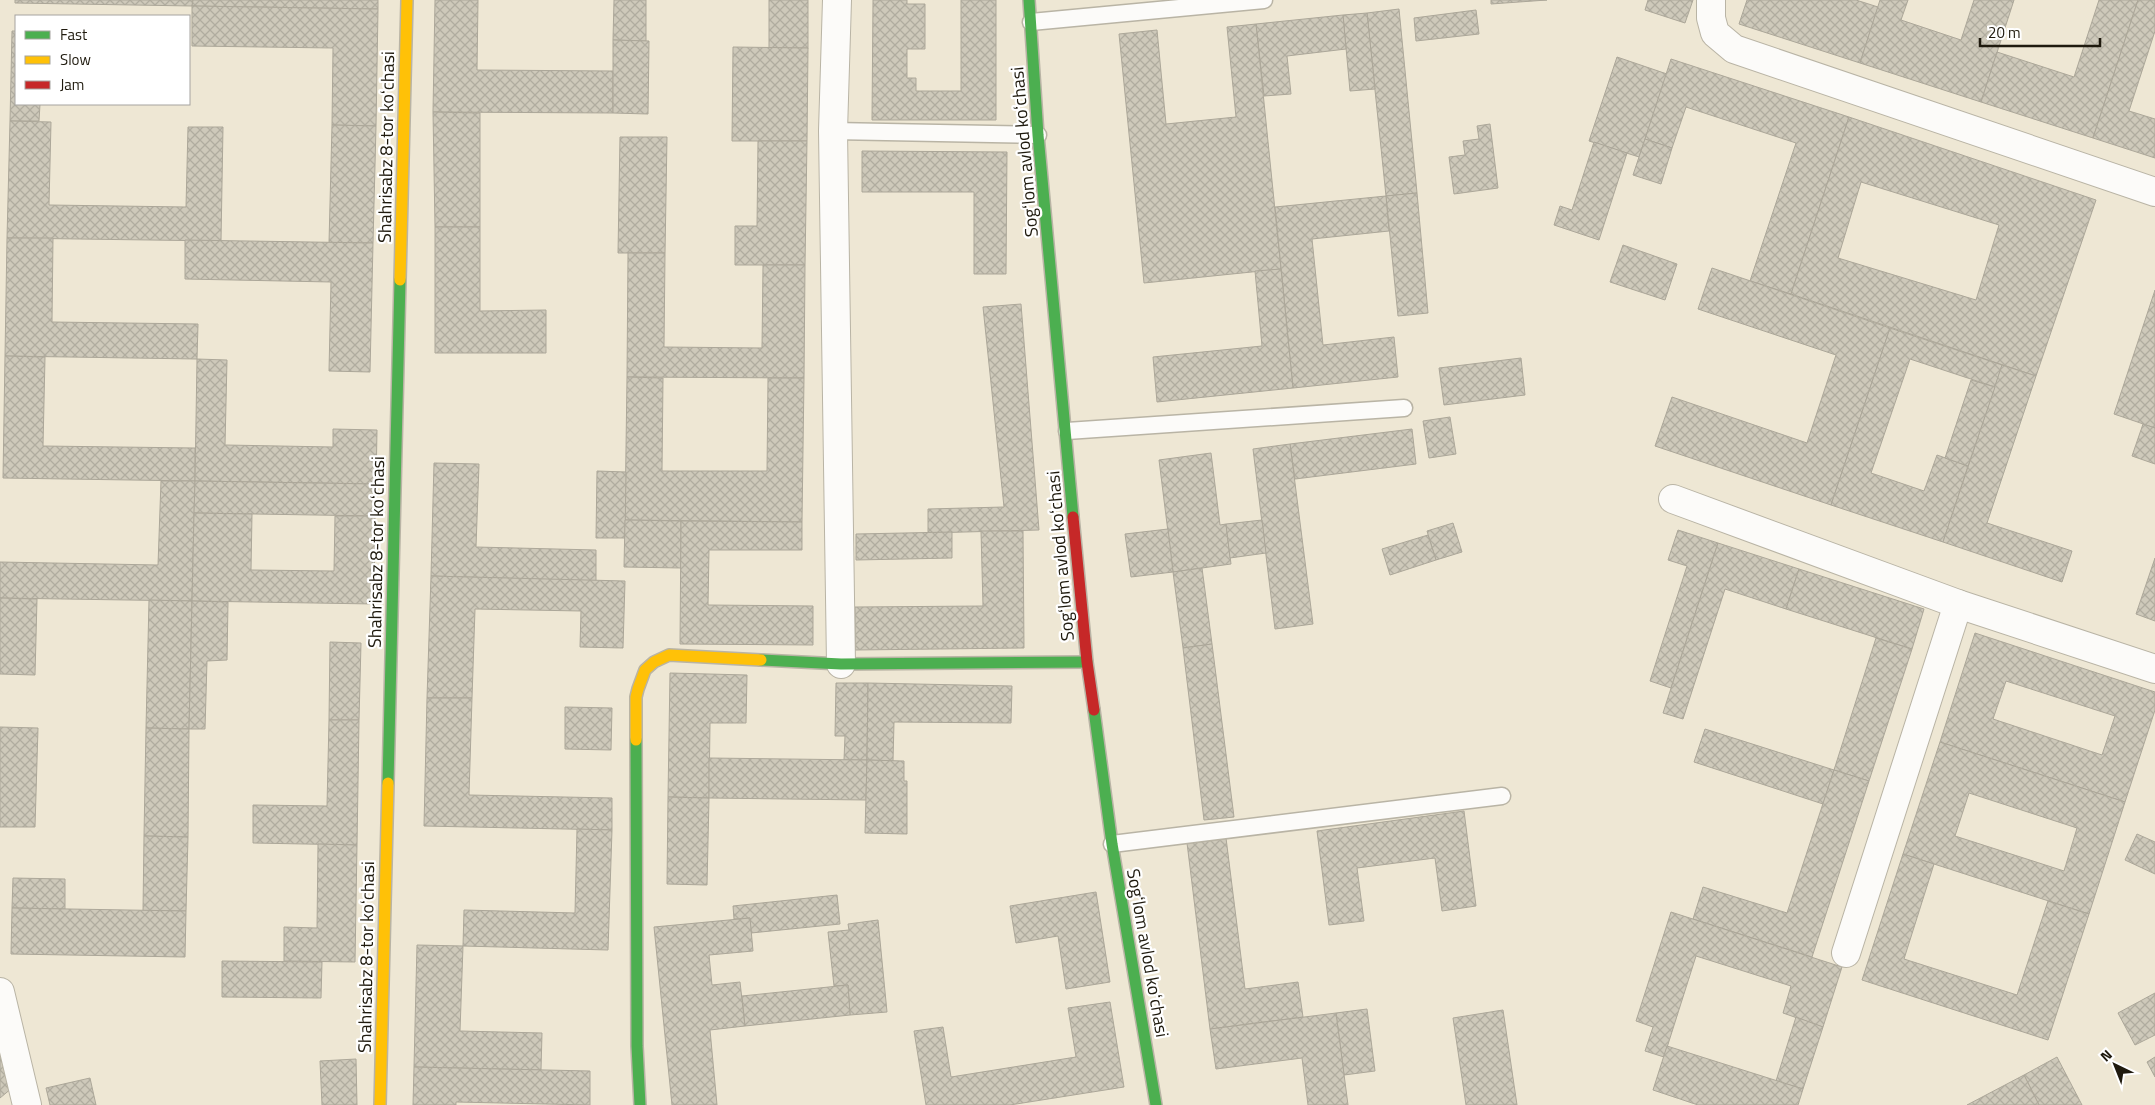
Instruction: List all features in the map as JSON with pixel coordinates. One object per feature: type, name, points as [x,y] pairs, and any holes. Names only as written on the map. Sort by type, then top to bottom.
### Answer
[{"type":"street","name":"Shahrisabz 8-tor koʻchasi","points":[[380,1105],[407,0]]},
{"type":"street","points":[[837,0],[833,131],[841,664]]},
{"type":"street","name":"Sogʻlom avlod koʻchasi","points":[[1029,0],[1032,22],[1038,135],[1087,662],[1112,844],[1156,1105]]},
{"type":"street","points":[[1711,0],[1711,18],[1714,33],[1734,49],[2155,192]]},
{"type":"street","points":[[1672,499],[1958,604],[2155,668]]},
{"type":"street","points":[[1846,953],[1958,604]]},
{"type":"street","points":[[640,1105],[637,1036],[636,697],[641,674],[655,660],[669,655],[841,664],[1087,662]]},
{"type":"street","points":[[0,992],[27,1105]]},
{"type":"lane","points":[[1032,22],[1264,0]]},
{"type":"lane","points":[[833,131],[1038,135]]},
{"type":"lane","points":[[1067,431],[1404,408]]},
{"type":"lane","points":[[1112,844],[1502,796]]},
{"type":"building","points":[[15,0],[193,0],[192,6],[15,3]]},
{"type":"building","points":[[193,0],[378,0],[378,9],[192,6]]},
{"type":"building","points":[[435,0],[478,0],[477,70],[613,71],[613,113],[433,112]]},
{"type":"building","points":[[614,0],[646,0],[646,41],[613,40]]},
{"type":"building","points":[[769,0],[808,0],[808,48],[769,48]]},
{"type":"building","points":[[873,0],[907,0],[907,4],[925,4],[925,49],[907,49],[907,78],[916,78],[916,91],[961,91],[961,0],[996,0],[996,120],[872,120]]},
{"type":"building","points":[[1491,0],[1547,0],[1491,4]]},
{"type":"building","points":[[1648,0],[1693,0],[1685,23],[1645,10]]},
{"type":"building","points":[[1747,0],[1856,0],[1878,7],[1860,63],[1739,24]]},
{"type":"building","points":[[1880,0],[1908,0],[1901,20],[1961,40],[1974,0],[2014,0],[1981,102],[1860,63]]},
{"type":"building","points":[[2099,0],[2138,0],[2093,138],[1981,102],[1997,52],[2074,77]]},
{"type":"building","points":[[2138,0],[2155,0],[2155,31],[2129,111],[2155,119],[2155,158],[2093,138]]},
{"type":"building","points":[[192,6],[378,9],[376,126],[332,125],[333,48],[192,46]]},
{"type":"building","points":[[1399,9],[1417,193],[1386,196],[1367,13]]},
{"type":"building","points":[[1476,10],[1479,34],[1416,41],[1414,18]]},
{"type":"building","points":[[1367,13],[1375,89],[1350,91],[1343,15]]},
{"type":"building","points":[[1343,15],[1346,49],[1287,56],[1291,94],[1264,96],[1256,24]]},
{"type":"building","points":[[1256,24],[1281,269],[1144,283],[1119,34],[1157,30],[1166,124],[1236,117],[1227,27]]},
{"type":"building","points":[[12,31],[15,31],[15,105],[40,105],[39,121],[10,121]]},
{"type":"building","points":[[613,40],[649,41],[648,114],[613,113]]},
{"type":"building","points":[[733,47],[808,48],[807,141],[732,141]]},
{"type":"building","points":[[1617,57],[1667,74],[1639,157],[1589,141]]},
{"type":"building","points":[[1671,59],[1849,117],[1791,294],[1750,281],[1796,143],[1686,107],[1672,148],[1645,139]]},
{"type":"building","points":[[433,112],[480,113],[480,227],[435,227]]},
{"type":"building","points":[[1849,117],[2096,200],[2036,376],[1791,294]],"holes":[[[1861,182],[1999,225],[1976,300],[1838,258]]]},
{"type":"building","points":[[10,121],[51,122],[49,205],[186,207],[188,127],[223,127],[221,241],[7,238]]},
{"type":"building","points":[[1490,124],[1498,188],[1454,194],[1449,157],[1465,155],[1463,141],[1479,139],[1477,126]]},
{"type":"building","points":[[332,125],[376,126],[373,243],[329,243]]},
{"type":"building","points":[[620,137],[667,137],[665,253],[618,253]]},
{"type":"building","points":[[1645,139],[1672,148],[1661,184],[1633,175]]},
{"type":"building","points":[[758,141],[807,141],[805,265],[735,265],[735,226],[757,226]]},
{"type":"building","points":[[1594,142],[1627,153],[1599,240],[1554,225],[1560,206],[1572,210]]},
{"type":"building","points":[[862,151],[1007,152],[1006,274],[974,274],[974,192],[862,192]]},
{"type":"building","points":[[1417,193],[1428,313],[1398,316],[1386,196]]},
{"type":"building","points":[[1386,196],[1389,231],[1312,239],[1323,345],[1394,337],[1398,377],[1293,388],[1275,207]]},
{"type":"building","points":[[435,227],[480,227],[480,311],[546,310],[546,353],[435,353]]},
{"type":"building","points":[[7,238],[53,238],[52,322],[198,324],[197,359],[5,356]]},
{"type":"building","points":[[185,240],[373,243],[370,372],[329,371],[331,282],[185,279]]},
{"type":"building","points":[[1623,245],[1677,264],[1665,300],[1610,282]]},
{"type":"building","points":[[628,253],[665,253],[664,347],[762,348],[763,265],[805,265],[804,378],[627,377]]},
{"type":"building","points":[[1712,268],[1890,328],[1831,505],[1655,446],[1672,397],[1807,443],[1836,355],[1698,309]]},
{"type":"building","points":[[1281,269],[1293,388],[1157,402],[1153,357],[1262,346],[1255,271]]},
{"type":"building","points":[[2155,290],[2155,428],[2114,414]]},
{"type":"building","points":[[1021,304],[1039,530],[928,533],[928,509],[1004,507],[983,307]]},
{"type":"building","points":[[1890,328],[2002,365],[1995,387],[1910,359],[1871,473],[1924,491],[1937,455],[1968,466],[1943,542],[1831,505]]},
{"type":"building","points":[[5,356],[45,357],[43,446],[195,448],[195,481],[3,478]]},
{"type":"building","points":[[1521,358],[1525,395],[1444,405],[1439,368]]},
{"type":"building","points":[[197,359],[227,360],[225,445],[333,447],[333,429],[377,430],[376,484],[195,481]]},
{"type":"building","points":[[2002,365],[2036,376],[1987,523],[2072,551],[2062,582],[1943,542]]},
{"type":"building","points":[[627,377],[663,378],[662,471],[767,471],[768,378],[804,378],[802,522],[625,520]]},
{"type":"building","points":[[1971,380],[1995,387],[1968,466],[1945,458]]},
{"type":"building","points":[[1450,417],[1456,454],[1429,458],[1423,421]]},
{"type":"building","points":[[2143,424],[2155,428],[2155,464],[2132,456]]},
{"type":"building","points":[[1412,429],[1416,464],[1295,479],[1290,444]]},
{"type":"building","points":[[1290,444],[1313,624],[1275,629],[1253,449]]},
{"type":"building","points":[[1211,453],[1220,525],[1226,524],[1231,564],[1173,572],[1159,460]]},
{"type":"building","points":[[434,463],[479,464],[476,547],[596,550],[596,581],[431,576]]},
{"type":"building","points":[[597,471],[626,472],[625,538],[596,538]]},
{"type":"building","points":[[161,481],[195,481],[192,601],[0,598],[0,562],[158,565]]},
{"type":"building","points":[[195,481],[376,484],[375,516],[194,513]]},
{"type":"building","points":[[194,513],[252,514],[251,570],[334,571],[335,516],[375,516],[374,604],[192,601]]},
{"type":"building","points":[[625,520],[681,521],[681,568],[624,567]]},
{"type":"building","points":[[1262,520],[1266,553],[1230,558],[1226,524]]},
{"type":"building","points":[[681,521],[802,522],[802,550],[709,550],[708,605],[813,606],[813,645],[680,644]]},
{"type":"building","points":[[1453,523],[1462,552],[1436,560],[1427,531]]},
{"type":"building","points":[[1168,529],[1173,572],[1131,577],[1125,534]]},
{"type":"building","points":[[1678,530],[1718,543],[1671,688],[1650,681],[1687,566],[1668,560]]},
{"type":"building","points":[[981,531],[1023,531],[1024,648],[855,650],[855,607],[983,606]]},
{"type":"building","points":[[952,532],[952,558],[856,560],[856,534]]},
{"type":"building","points":[[1428,535],[1436,560],[1390,575],[1382,549]]},
{"type":"building","points":[[1718,543],[1799,569],[1786,609],[1725,589],[1683,719],[1663,713]]},
{"type":"building","points":[[2155,558],[2155,621],[2136,614]]},
{"type":"building","points":[[1202,568],[1212,644],[1183,648],[1173,572]]},
{"type":"building","points":[[1799,569],[1924,609],[1912,649],[1786,609]]},
{"type":"building","points":[[431,576],[625,581],[623,648],[580,647],[581,611],[475,609],[472,698],[427,698]]},
{"type":"building","points":[[0,598],[37,599],[35,675],[0,674]]},
{"type":"building","points":[[149,600],[192,601],[189,729],[146,728]]},
{"type":"building","points":[[192,601],[228,602],[227,660],[207,661],[205,729],[189,729]]},
{"type":"building","points":[[1975,633],[2155,692],[2155,710],[2125,802],[1940,742]],"holes":[[[2006,681],[2115,716],[2102,755],[1993,719]]]},
{"type":"building","points":[[1876,638],[1912,649],[1869,781],[1834,770]]},
{"type":"building","points":[[330,642],[361,643],[359,720],[329,720]]},
{"type":"building","points":[[1212,644],[1234,817],[1204,820],[1183,648]]},
{"type":"building","points":[[670,673],[747,675],[746,723],[710,723],[709,798],[668,797]]},
{"type":"building","points":[[836,683],[868,683],[867,760],[844,760],[845,736],[835,736]]},
{"type":"building","points":[[868,683],[1012,686],[1011,723],[894,722],[893,761],[867,760]]},
{"type":"building","points":[[427,698],[472,698],[469,795],[612,798],[612,830],[424,826]]},
{"type":"building","points":[[565,707],[612,708],[611,750],[565,749]]},
{"type":"building","points":[[329,720],[359,720],[357,845],[253,843],[253,805],[327,806]]},
{"type":"building","points":[[0,727],[38,728],[35,827],[0,827]]},
{"type":"building","points":[[146,728],[189,729],[188,837],[144,836]]},
{"type":"building","points":[[1705,729],[1834,770],[1823,804],[1694,762]]},
{"type":"building","points":[[1940,742],[2125,802],[2089,914],[1903,854]],"holes":[[[1969,793],[2077,828],[2064,871],[1955,836]]]},
{"type":"building","points":[[709,758],[867,760],[866,800],[709,798]]},
{"type":"building","points":[[867,760],[904,761],[904,781],[907,781],[907,834],[865,833]]},
{"type":"building","points":[[1834,770],[1869,781],[1812,957],[1693,919],[1703,887],[1787,913]]},
{"type":"building","points":[[668,797],[709,798],[707,885],[667,884]]},
{"type":"building","points":[[1464,811],[1476,906],[1442,911],[1435,858],[1357,868],[1364,921],[1329,925],[1317,831]]},
{"type":"building","points":[[577,829],[612,830],[608,950],[463,946],[464,910],[575,913]]},
{"type":"building","points":[[2137,834],[2155,842],[2155,874],[2125,860]]},
{"type":"building","points":[[144,836],[188,837],[186,911],[143,911]]},
{"type":"building","points":[[1226,838],[1245,989],[1298,982],[1303,1017],[1210,1029],[1187,843]]},
{"type":"building","points":[[318,844],[357,845],[355,962],[284,961],[284,927],[317,928]]},
{"type":"building","points":[[1903,854],[1934,864],[1904,959],[2017,995],[2048,901],[2089,914],[2048,1040],[1862,980]]},
{"type":"building","points":[[13,878],[65,879],[65,909],[12,908]]},
{"type":"building","points":[[1096,892],[1110,982],[1066,989],[1058,936],[1016,943],[1010,906]]},
{"type":"building","points":[[837,895],[840,924],[751,933],[750,918],[734,919],[733,906]]},
{"type":"building","points":[[12,908],[186,911],[185,957],[11,954]]},
{"type":"building","points":[[1671,912],[1842,967],[1823,1027],[1783,1013],[1791,986],[1696,956],[1664,1057],[1645,1051],[1653,1027],[1636,1021]]},
{"type":"building","points":[[750,918],[753,951],[709,955],[712,985],[740,982],[745,1026],[710,1030],[717,1105],[672,1105],[654,927]]},
{"type":"building","points":[[878,920],[887,1012],[850,1015],[848,985],[834,986],[828,932],[849,930],[848,924]]},
{"type":"building","points":[[417,945],[463,946],[460,1031],[542,1033],[541,1070],[414,1067]]},
{"type":"building","points":[[222,961],[322,962],[321,998],[222,997]]},
{"type":"building","points":[[848,985],[850,1015],[745,1026],[742,996]]},
{"type":"building","points":[[2155,993],[2155,1035],[2135,1045],[2118,1013]]},
{"type":"building","points":[[1110,1002],[1124,1087],[1010,1105],[926,1105],[914,1031],[943,1027],[951,1077],[1076,1057],[1068,1008]]},
{"type":"building","points":[[1367,1009],[1375,1071],[1344,1075],[1336,1013]]},
{"type":"building","points":[[1503,1010],[1517,1105],[1466,1105],[1453,1018]]},
{"type":"building","points":[[1336,1013],[1348,1105],[1308,1105],[1302,1058],[1216,1069],[1210,1029]]},
{"type":"building","points":[[1796,1017],[1823,1027],[1803,1089],[1776,1081]]},
{"type":"building","points":[[0,1046],[12,1088],[0,1098]]},
{"type":"building","points":[[1667,1046],[1803,1089],[1798,1105],[1698,1105],[1653,1090]]},
{"type":"building","points":[[2057,1057],[2082,1105],[2039,1105],[2024,1075]]},
{"type":"building","points":[[2155,1057],[2155,1077],[2147,1062]]},
{"type":"building","points":[[356,1059],[357,1105],[322,1105],[320,1061]]},
{"type":"building","points":[[414,1067],[590,1071],[590,1105],[456,1102],[456,1105],[413,1105]]},
{"type":"building","points":[[2024,1075],[2039,1105],[1967,1105]]},
{"type":"building","points":[[90,1078],[96,1105],[50,1105],[46,1088]]},
{"type":"traffic: fast","points":[[1029,0],[1038,135],[1073,517]]},
{"type":"traffic: fast","points":[[388,783],[400,280]]},
{"type":"traffic: fast","points":[[761,660],[841,664],[1087,662]]},
{"type":"traffic: fast","points":[[1094,710],[1112,844],[1156,1105]]},
{"type":"traffic: fast","points":[[636,740],[637,1046],[640,1105]]},
{"type":"traffic: slow","points":[[400,280],[407,0]]},
{"type":"traffic: slow","points":[[636,740],[636,697],[645,670],[654,662],[669,655],[761,660]]},
{"type":"traffic: slow","points":[[380,1105],[388,783]]},
{"type":"traffic: jam","points":[[1073,517],[1087,662],[1094,710]]}]
